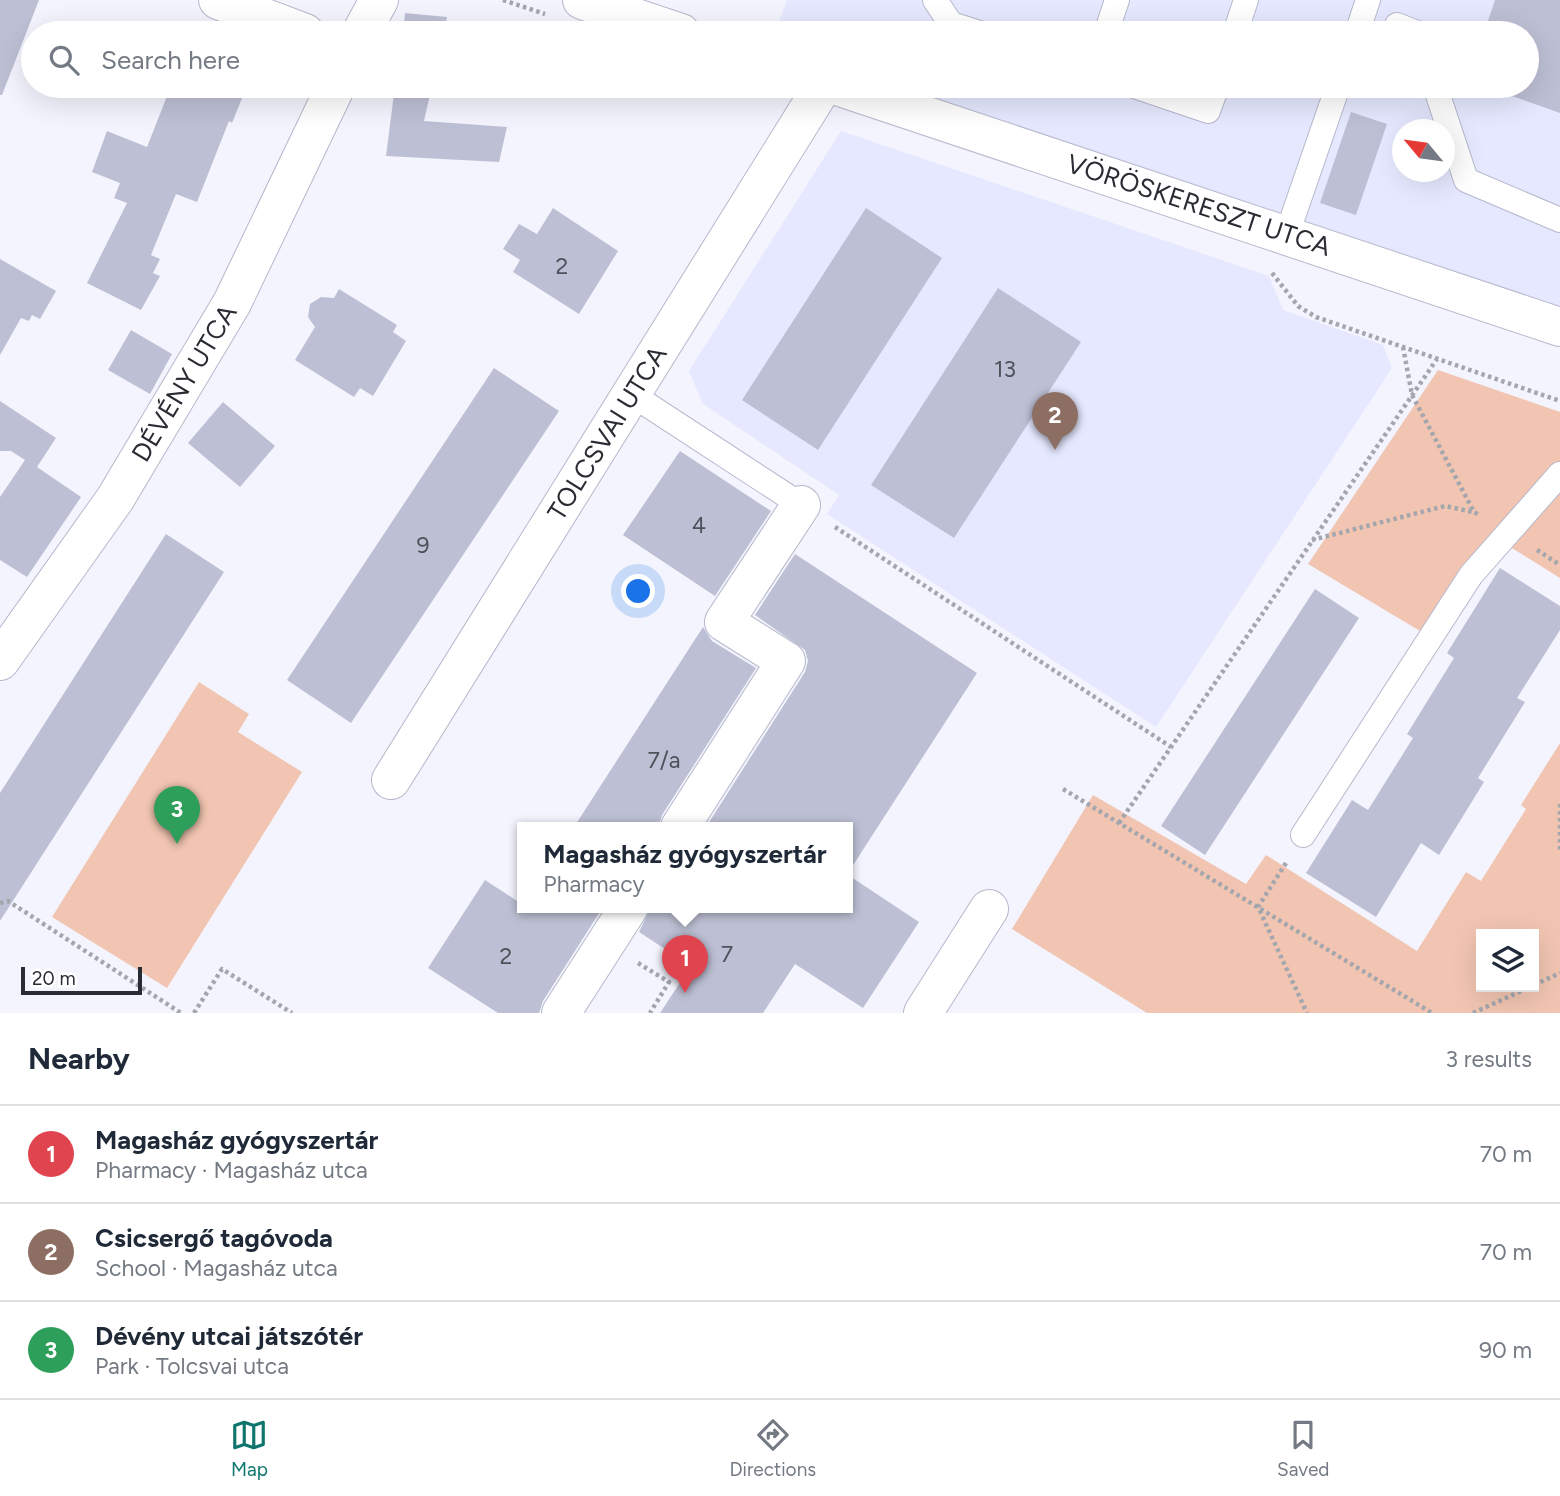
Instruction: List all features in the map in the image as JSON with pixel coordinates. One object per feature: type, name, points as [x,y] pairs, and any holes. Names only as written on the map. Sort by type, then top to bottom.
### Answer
[{"type":"street","points":[[218,0],[273,21]]},
{"type":"street","points":[[368,21],[379,0]]},
{"type":"street","points":[[582,0],[645,21]]},
{"type":"street","name":"DÉVÉNY UTCA","points":[[6,639],[115,499],[232,303],[330,98]]},
{"type":"street","name":"TOLCSVAI UTCA","points":[[391,780],[816,98]]},
{"type":"street","name":"VÖRÖSKERESZT UTCA","points":[[873,98],[1560,327]]},
{"type":"street","points":[[683,822],[786,662],[724,622],[801,505]]},
{"type":"street","points":[[923,1013],[989,909]]},
{"type":"street","points":[[561,1013],[625,913]]},
{"type":"lane","points":[[935,0],[949,21]]},
{"type":"lane","points":[[1110,21],[1117,0]]},
{"type":"lane","points":[[1239,21],[1246,0]]},
{"type":"lane","points":[[1170,98],[1208,111],[1213,98]]},
{"type":"lane","points":[[1287,234],[1334,98]]},
{"type":"lane","points":[[1439,98],[1466,180],[1560,220]]},
{"type":"lane","points":[[631,394],[801,505]]},
{"type":"lane","points":[[1303,835],[1471,575],[1560,474]]},
{"type":"path","points":[[1403,347],[1412,396],[1474,512]]},
{"type":"path","points":[[1119,822],[1437,359]]},
{"type":"path","points":[[801,505],[1171,747]]},
{"type":"path","points":[[1312,540],[1444,506],[1474,512],[1560,565]]},
{"type":"path","points":[[1063,789],[1432,1013]]},
{"type":"path","points":[[1560,804],[1560,852]]},
{"type":"path","points":[[1258,907],[1303,835]]},
{"type":"path","points":[[0,903],[8,901],[181,1013]]},
{"type":"path","points":[[1258,907],[1307,1013]]},
{"type":"path","points":[[194,1013],[222,969],[292,1013]]},
{"type":"path","points":[[1539,983],[1560,973]]},
{"type":"path","points":[[650,1013],[669,982]]},
{"type":"path","points":[[1473,1013],[1519,992]]},
{"type":"shaded area","points":[[787,0],[1560,0],[1560,309],[932,98],[1539,98],[1539,21],[779,21]]},
{"type":"shaded area","points":[[841,131],[1269,276],[1283,310],[1383,345],[1392,368],[1156,727],[827,514],[839,495],[703,404],[689,371]]},
{"type":"shaded area","points":[[1438,370],[1560,412],[1560,578],[1491,535],[1430,637],[1308,564]]},
{"type":"shaded area","points":[[199,682],[249,714],[238,732],[302,772],[167,988],[52,917]]},
{"type":"shaded area","points":[[1560,743],[1560,1013],[1147,1013],[1012,929],[1093,795],[1246,884],[1266,855],[1417,951],[1466,872],[1481,881],[1526,809],[1521,805]]},
{"type":"building","points":[[0,0],[39,0],[31,21],[21,21],[21,46],[0,95]]},
{"type":"building","points":[[1495,0],[1560,0],[1560,113],[1518,98],[1539,98],[1539,21],[1488,21]]},
{"type":"building","points":[[405,13],[447,17],[446,21],[404,21]]},
{"type":"building","points":[[166,98],[242,98],[232,123],[229,121],[197,202],[176,194],[151,255],[160,259],[153,273],[160,276],[141,310],[87,283],[127,203],[114,198],[120,183],[92,172],[107,131],[147,147]]},
{"type":"building","points":[[393,98],[429,98],[424,121],[507,127],[499,162],[386,156]]},
{"type":"building","points":[[1351,112],[1387,124],[1356,215],[1320,203]]},
{"type":"building","points":[[553,208],[618,251],[579,314],[513,272],[520,260],[503,249],[519,224],[537,234]]},
{"type":"building","points":[[866,208],[942,258],[818,450],[742,400]]},
{"type":"building","points":[[0,259],[56,291],[40,319],[32,315],[29,321],[21,318],[0,355]]},
{"type":"building","points":[[998,288],[1081,342],[954,538],[871,485]]},
{"type":"building","points":[[339,289],[397,325],[393,332],[406,341],[373,396],[360,388],[354,397],[295,360],[315,327],[308,317],[310,304],[321,297],[334,298]]},
{"type":"building","points":[[131,330],[172,354],[150,394],[108,370]]},
{"type":"building","points":[[494,368],[559,411],[351,723],[287,680]]},
{"type":"building","points":[[0,401],[56,438],[37,467],[81,497],[27,577],[0,560],[0,497],[25,460],[11,451],[0,451]]},
{"type":"building","points":[[223,402],[275,446],[240,487],[188,443]]},
{"type":"building","points":[[680,451],[771,511],[715,596],[623,535]]},
{"type":"building","points":[[166,534],[224,572],[0,921],[0,793]]},
{"type":"building","points":[[795,554],[977,673],[853,865],[853,822],[709,822],[805,672],[808,661],[805,650],[755,615]]},
{"type":"building","points":[[1500,568],[1560,606],[1560,630],[1517,698],[1525,702],[1478,778],[1484,782],[1439,855],[1421,843],[1376,917],[1306,873],[1352,800],[1368,810],[1413,738],[1407,734],[1454,658],[1447,653]]},
{"type":"building","points":[[1315,589],[1359,618],[1205,855],[1161,826]]},
{"type":"building","points":[[703,627],[712,641],[756,668],[660,822],[577,822]]},
{"type":"building","points":[[853,878],[919,922],[863,1008],[795,964],[763,1013],[660,1013],[691,966],[639,932],[648,913],[853,913]]},
{"type":"building","points":[[485,880],[517,901],[517,913],[599,913],[543,1001],[539,1013],[498,1013],[428,968]]},
{"type":"place","name":"Csicsergő tagóvoda","points":[[1055,450]]},
{"type":"place","name":"Dévény utcai játszótér","points":[[177,844]]},
{"type":"place","name":"Magasház gyógyszertár","points":[[685,993]]}]
